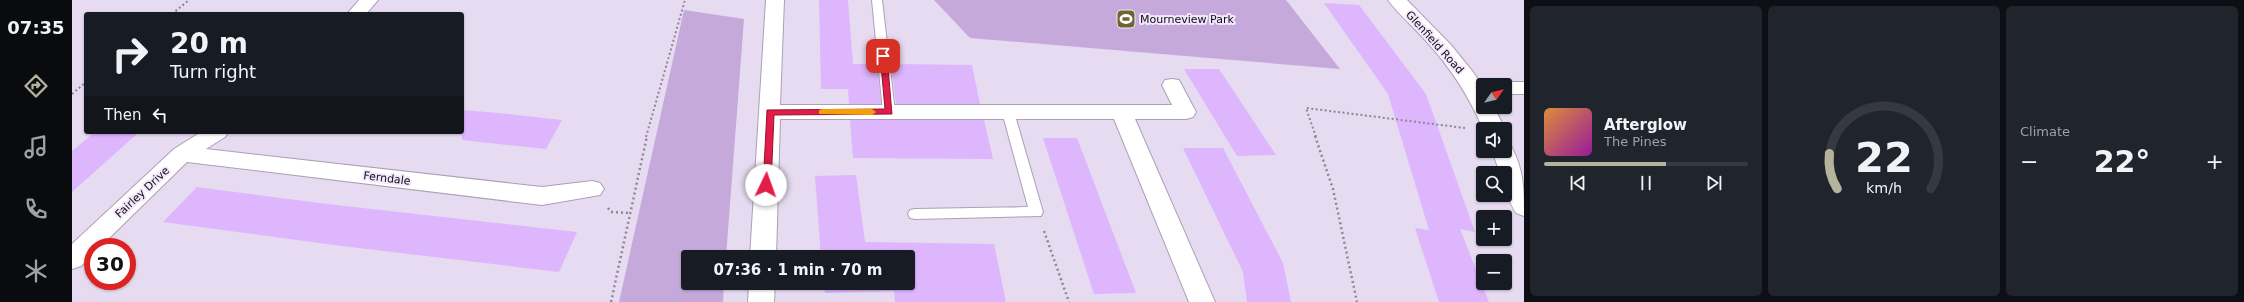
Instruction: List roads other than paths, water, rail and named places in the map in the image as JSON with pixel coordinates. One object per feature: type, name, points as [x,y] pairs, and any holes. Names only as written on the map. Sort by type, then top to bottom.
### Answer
[{"type":"street","points":[[358,12],[369,0]]},
{"type":"street","points":[[763,250],[775,0]]},
{"type":"street","name":"Glenfield Road","points":[[1397,0],[1442,48],[1476,91]]},
{"type":"street","points":[[770,112],[1186,112],[1172,85]]},
{"type":"street","points":[[1512,88],[1524,88]]},
{"type":"street","points":[[1122,112],[1202,302]]},
{"type":"street","name":"Fairley Drive","points":[[72,259],[182,154],[214,134]]},
{"type":"street","name":"Ferndale","points":[[182,154],[542,196],[592,189]]},
{"type":"street","points":[[1506,158],[1524,207]]},
{"type":"street","points":[[761,302],[762,290]]},
{"type":"lane","points":[[877,0],[889,112]]},
{"type":"lane","points":[[915,214],[1036,212],[1008,112]]},
{"type":"place","name":"Mourneview Park","points":[[1126,19]]}]
